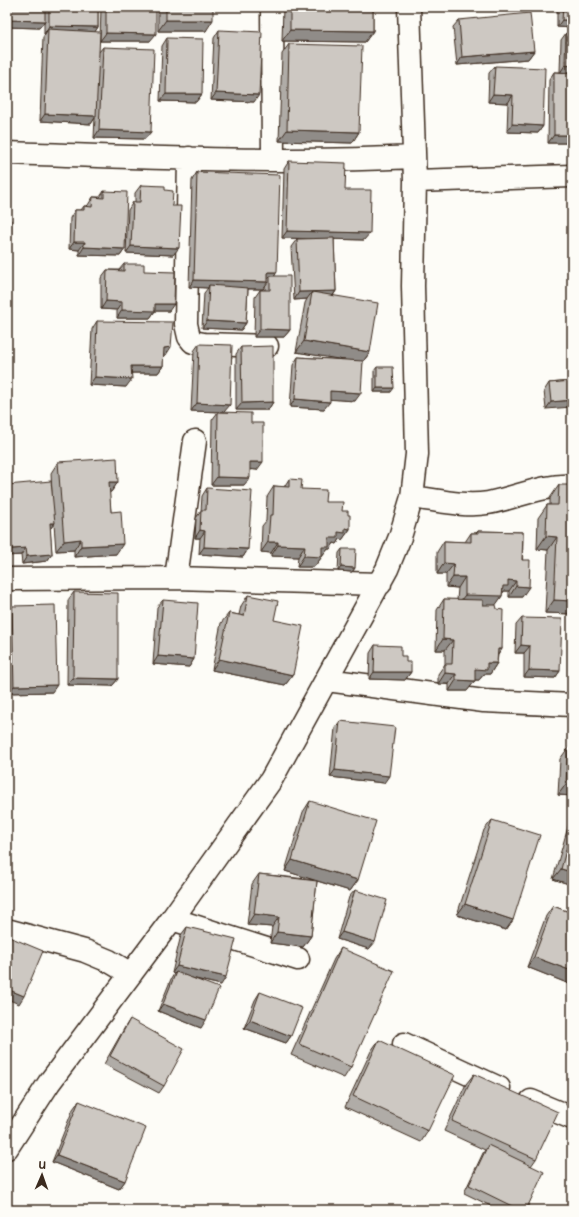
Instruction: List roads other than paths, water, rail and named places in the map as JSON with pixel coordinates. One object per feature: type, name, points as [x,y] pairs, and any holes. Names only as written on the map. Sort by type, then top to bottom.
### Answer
[{"type":"street","points":[[272,7],[273,159]]},
{"type":"street","points":[[7,1148],[50,1083],[172,920],[271,780],[380,584],[400,537],[412,497],[417,454],[413,286],[415,181],[409,7]]},
{"type":"street","points":[[7,153],[189,158],[361,160],[414,157]]},
{"type":"street","points":[[189,158],[186,324],[189,337],[193,342],[204,344],[267,346]]},
{"type":"street","points":[[415,181],[572,176]]},
{"type":"street","points":[[176,578],[195,441]]},
{"type":"street","points":[[412,497],[476,504],[489,503],[553,487],[572,486]]},
{"type":"street","points":[[7,579],[176,578],[380,584]]},
{"type":"street","points":[[327,680],[484,701],[572,705]]},
{"type":"street","points":[[172,920],[298,959]]},
{"type":"street","points":[[7,930],[84,951],[109,961],[131,974]]},
{"type":"street","points":[[404,1044],[572,1118]]}]
